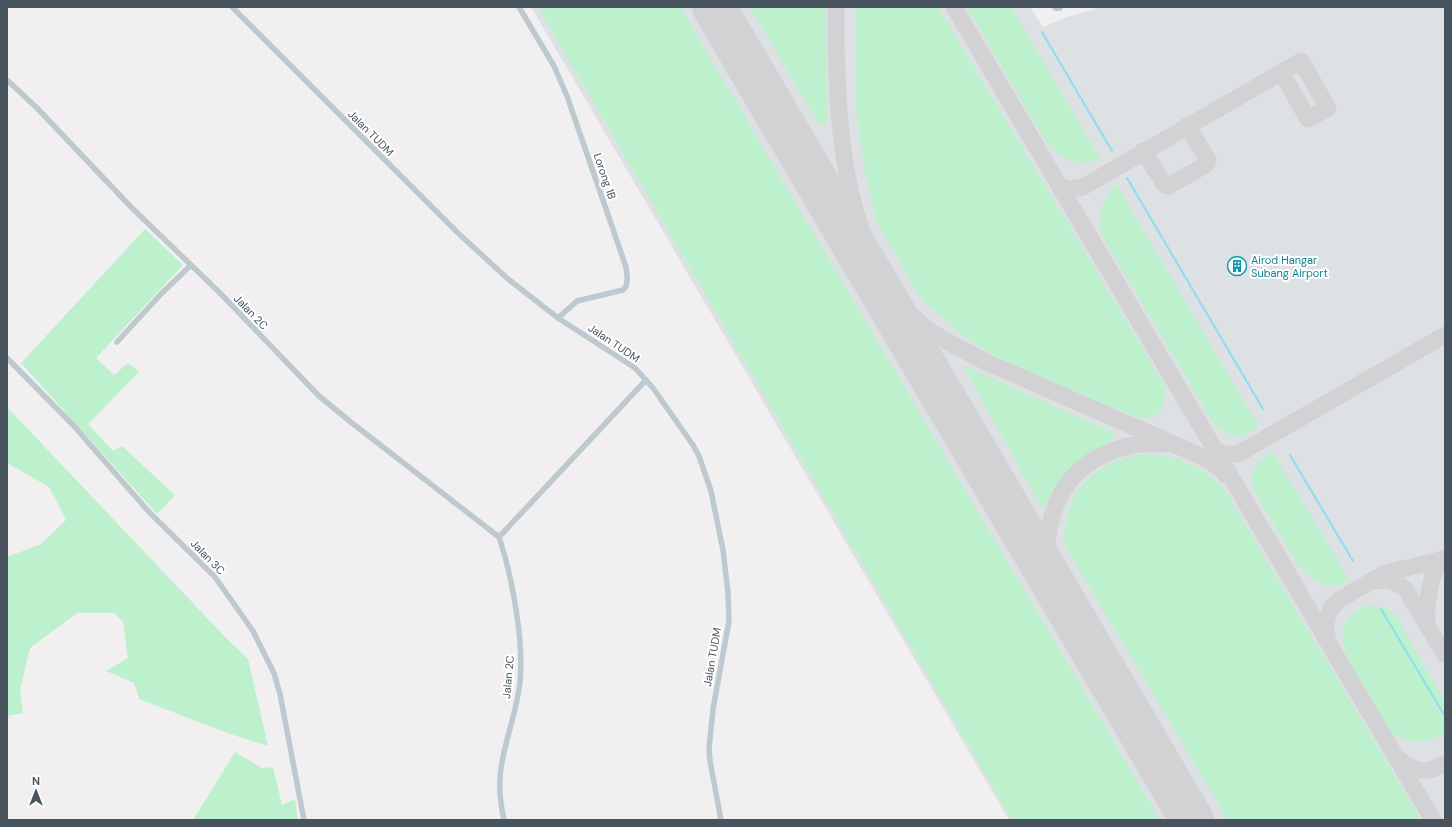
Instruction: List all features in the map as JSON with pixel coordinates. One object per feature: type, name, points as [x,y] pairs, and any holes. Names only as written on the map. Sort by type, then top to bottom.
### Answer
[{"type":"street","name":"Jalan TUDM","points":[[232,7],[458,233],[516,286],[558,318],[635,368],[653,388],[693,445],[699,456],[711,491],[723,550],[728,593],[729,621],[714,701],[709,749],[722,820]]},
{"type":"street","name":"Lorong 1B","points":[[519,7],[554,66],[567,96],[626,267],[626,288],[577,301],[558,318]]},
{"type":"street","name":"Jalan 2C","points":[[7,80],[37,108],[131,207],[190,264],[326,402],[499,537],[505,555],[514,602],[520,647],[520,682],[501,764],[501,808],[504,820]]},
{"type":"street","points":[[117,342],[190,264]]},
{"type":"street","name":"Jalan 3C","points":[[7,358],[73,425],[149,512],[214,577],[253,631],[274,673],[280,694],[304,820]]},
{"type":"street","points":[[499,537],[646,380]]},
{"type":"shaded area","points":[[531,7],[1030,7],[1043,27],[1066,17],[1104,7],[1445,7],[1445,820],[1009,820]]},
{"type":"green space","points":[[538,7],[680,7],[1160,820],[1012,820]]},
{"type":"green space","points":[[750,7],[826,7],[827,120],[821,127]]},
{"type":"green space","points":[[856,7],[938,7],[1164,384],[1165,400],[1157,415],[1147,418],[1135,417],[992,355],[962,334],[922,300],[876,221],[864,167],[856,110]]},
{"type":"green space","points":[[967,7],[1011,7],[1101,160],[1092,162],[1078,162],[1071,160],[1059,154],[1047,143]]},
{"type":"green space","points":[[1116,184],[1259,427],[1249,434],[1237,436],[1228,434],[1214,424],[1101,234],[1102,207],[1107,196]]},
{"type":"green space","points":[[145,229],[183,265],[96,358],[114,375],[128,363],[139,372],[88,424],[113,451],[122,446],[175,495],[157,514],[21,363]]},
{"type":"green space","points":[[962,365],[1115,433],[1112,442],[1096,451],[1068,473],[1054,489],[1043,509]]},
{"type":"green space","points":[[7,407],[227,639],[248,659],[268,746],[230,734],[139,699],[134,683],[106,671],[128,658],[123,622],[114,613],[77,613],[30,648],[20,690],[23,713],[7,716],[7,557],[41,544],[66,520],[49,487],[7,463]]},
{"type":"green space","points":[[1272,451],[1350,581],[1336,585],[1324,585],[1313,579],[1299,567],[1254,490],[1251,474],[1259,461]]},
{"type":"green space","points":[[1143,454],[1165,456],[1184,461],[1202,470],[1221,484],[1421,820],[1228,820],[1064,544],[1065,527],[1068,514],[1074,498],[1081,487],[1089,478],[1108,465],[1119,460]]},
{"type":"green space","points":[[1366,606],[1376,606],[1386,609],[1397,618],[1445,702],[1445,733],[1425,741],[1418,742],[1405,740],[1391,732],[1384,722],[1357,677],[1345,650],[1343,637],[1345,624],[1352,614]]},
{"type":"green space","points":[[235,752],[262,768],[273,767],[282,805],[295,799],[298,820],[193,820]]},
{"type":"waterway","points":[[1042,32],[1112,151]]},
{"type":"waterway","points":[[1127,178],[1263,409]]},
{"type":"waterway","points":[[1290,455],[1353,561]]},
{"type":"waterway","points":[[1381,609],[1443,713]]},
{"type":"taxiway","points":[[836,7],[836,48],[843,149],[848,182],[862,234],[876,272]]},
{"type":"taxiway","points":[[954,7],[1433,820]]},
{"type":"taxiway","points":[[1060,187],[1070,189],[1083,187],[1301,61],[1328,108],[1308,119],[1281,72]]},
{"type":"taxiway","points":[[1143,151],[1165,185],[1169,186],[1207,164],[1208,160],[1187,126]]},
{"type":"taxiway","points":[[864,262],[887,291],[913,317],[922,325],[945,340],[986,362],[1203,457],[1220,468],[1226,475]]},
{"type":"taxiway","points":[[1216,451],[1224,454],[1238,454],[1445,335]]},
{"type":"taxiway","points":[[1063,600],[1054,582],[1047,555],[1047,548],[1053,513],[1064,489],[1078,472],[1088,464],[1112,451],[1139,444],[1165,444]]},
{"type":"taxiway","points":[[1327,640],[1326,624],[1328,615],[1331,608],[1339,600],[1385,573],[1445,559]]},
{"type":"taxiway","points":[[1427,625],[1429,591],[1431,581],[1440,560]]},
{"type":"taxiway","points":[[1374,581],[1392,581],[1406,590],[1445,655]]},
{"type":"taxiway","points":[[1398,758],[1409,767],[1420,771],[1426,771],[1445,763]]},
{"type":"runway","points":[[714,7],[1192,820]]},
{"type":"place","name":"Airod Hangar Subang Airport","points":[[1237,266]]}]
